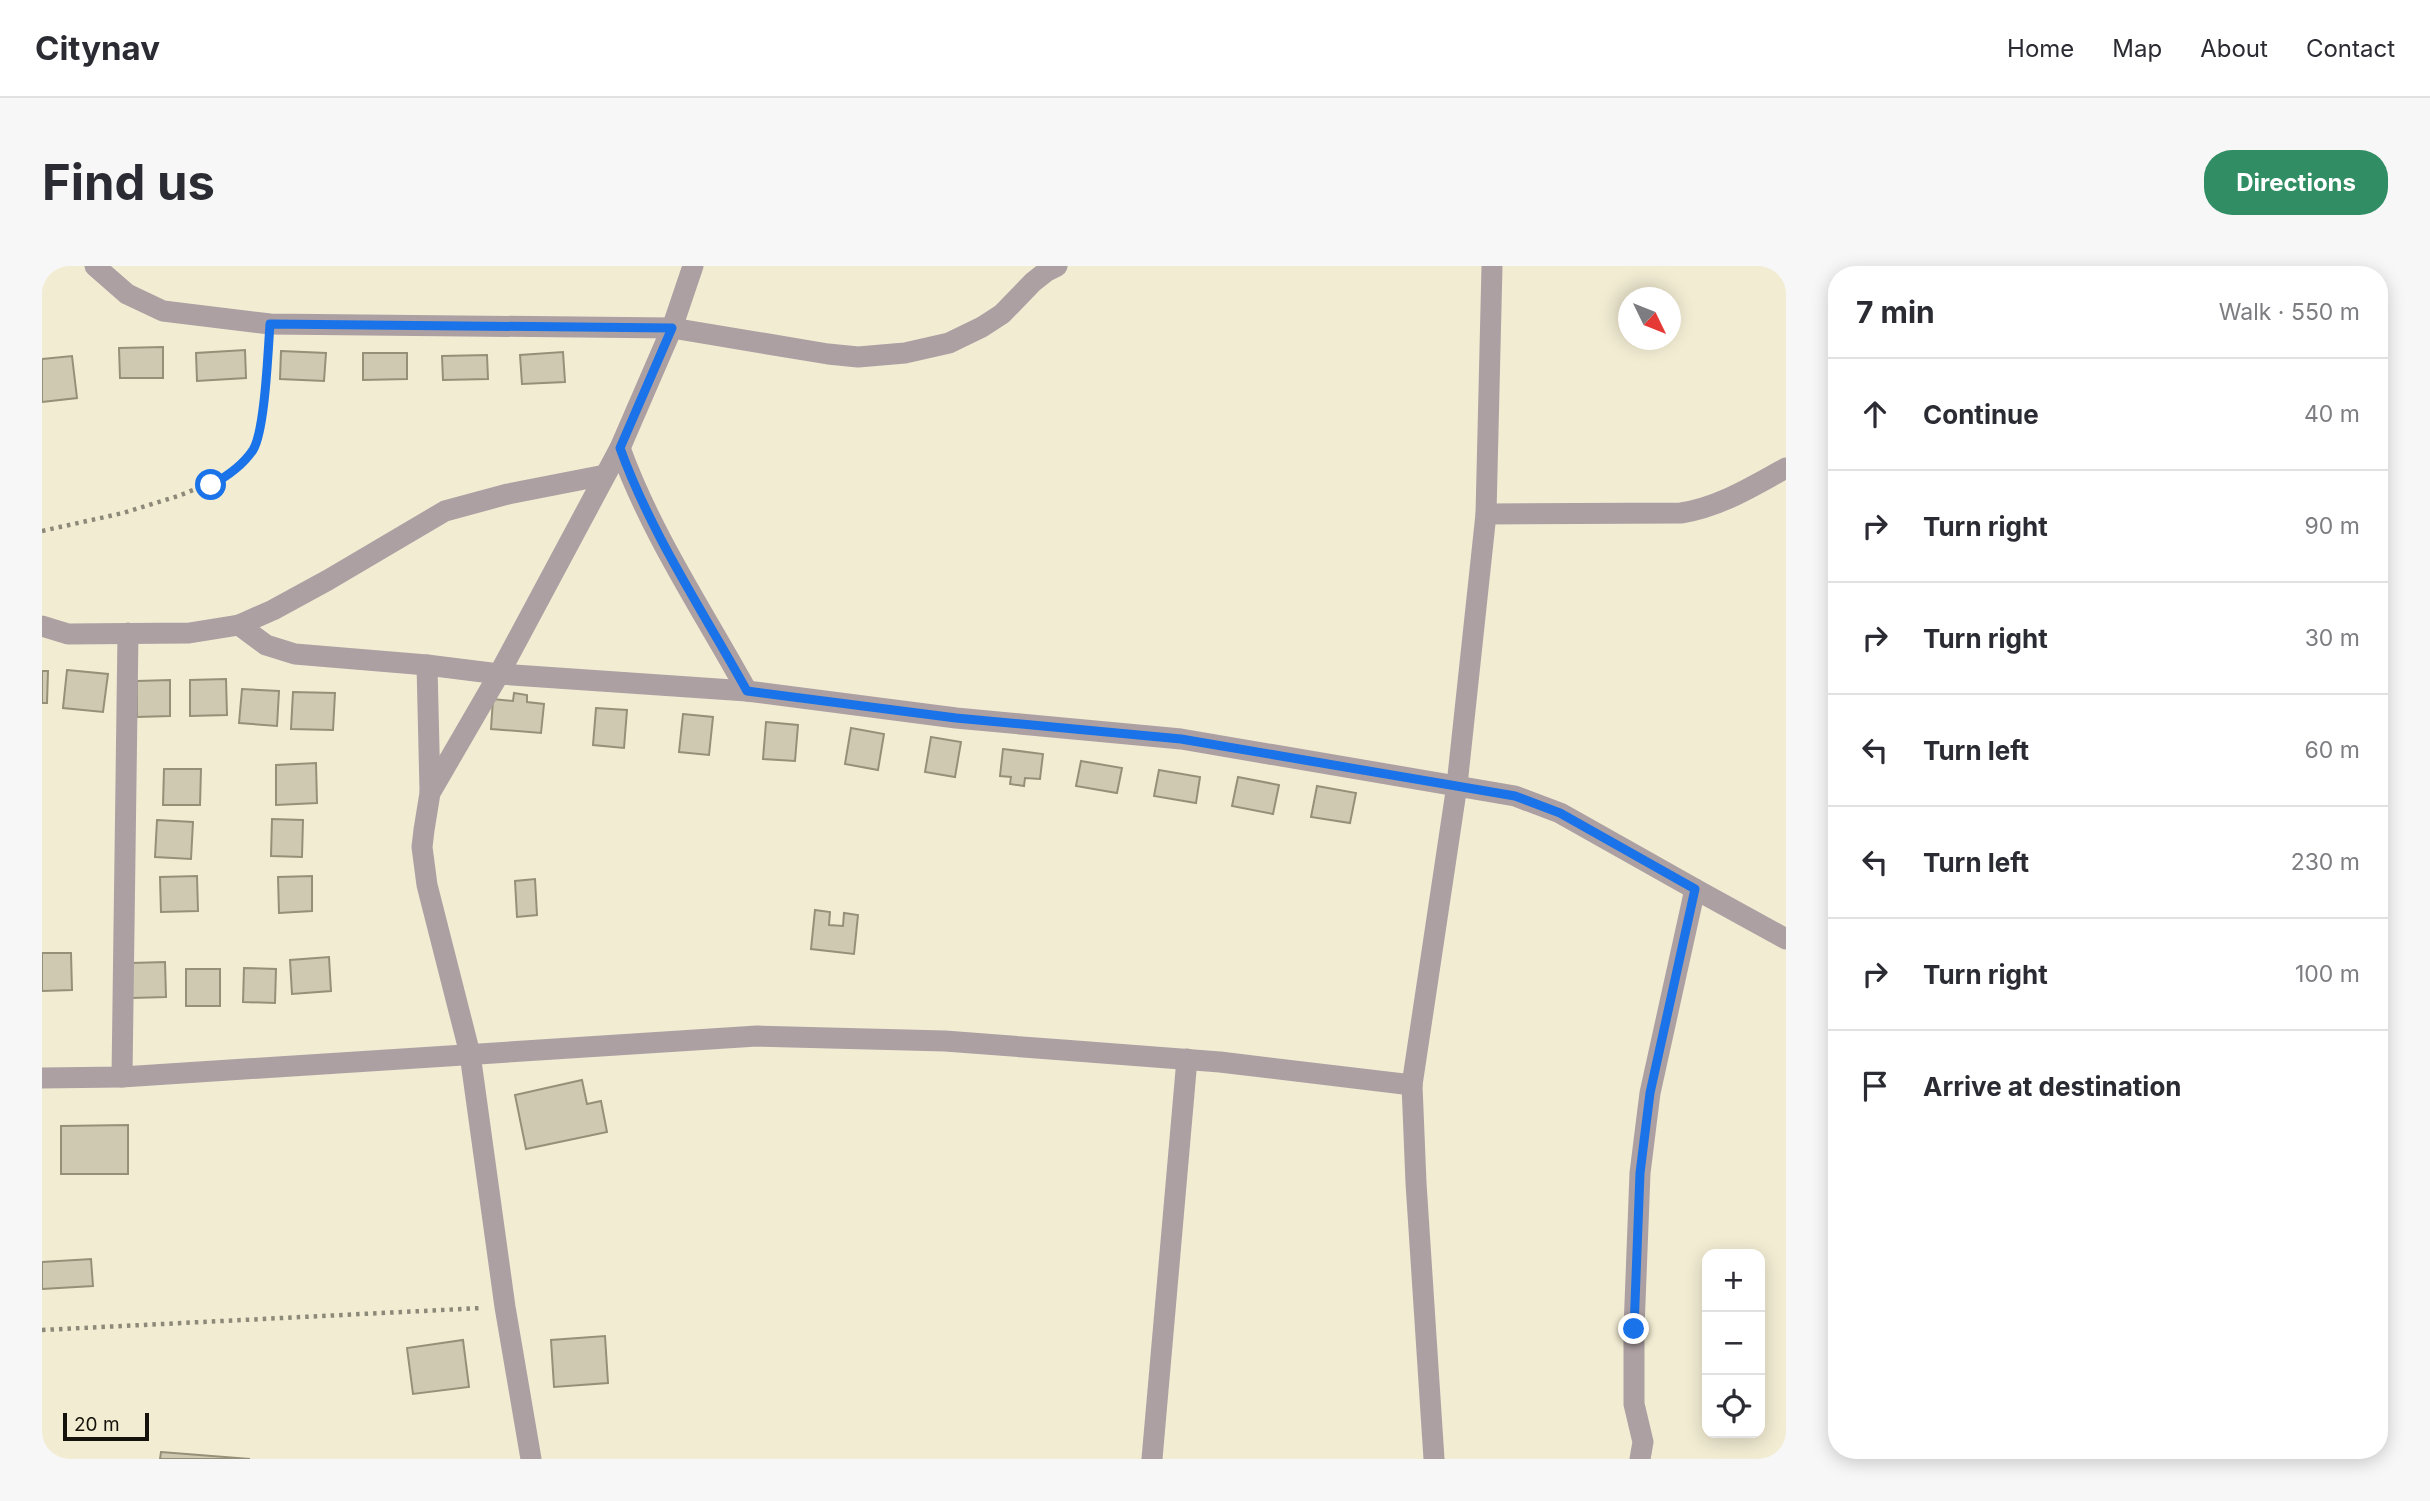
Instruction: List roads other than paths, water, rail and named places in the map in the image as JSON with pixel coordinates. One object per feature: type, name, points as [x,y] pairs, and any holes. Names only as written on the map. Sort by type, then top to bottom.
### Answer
[{"type":"street","points":[[95,266],[127,294],[163,311],[270,324],[672,328],[858,357],[905,353],[948,343],[1002,314],[1047,271],[1057,266]]},
{"type":"street","points":[[430,793],[499,674],[620,448],[672,328],[693,266]]},
{"type":"street","points":[[1434,1459],[1412,1085],[1457,785],[1486,513],[1492,266]]},
{"type":"street","points":[[620,448],[651,524],[747,691]]},
{"type":"street","points":[[1486,513],[1681,513],[1716,504],[1786,468]]},
{"type":"street","points":[[42,626],[68,634],[128,634],[189,633],[239,625],[328,580],[445,511],[508,494],[605,475]]},
{"type":"street","points":[[239,625],[266,645],[295,654],[427,664],[499,674],[747,691],[956,718],[1181,739],[1515,796],[1560,813],[1786,939]]},
{"type":"street","points":[[122,1077],[128,634]]},
{"type":"street","points":[[427,664],[430,793],[422,847],[428,885],[470,1054],[505,1307],[531,1459]]},
{"type":"street","points":[[1640,1459],[1643,1442],[1634,1404],[1634,1329],[1640,1173],[1650,1093],[1695,889]]},
{"type":"street","points":[[42,1079],[122,1077],[757,1036],[944,1041],[1188,1059],[1412,1085]]},
{"type":"street","points":[[1152,1459],[1188,1059]]}]
